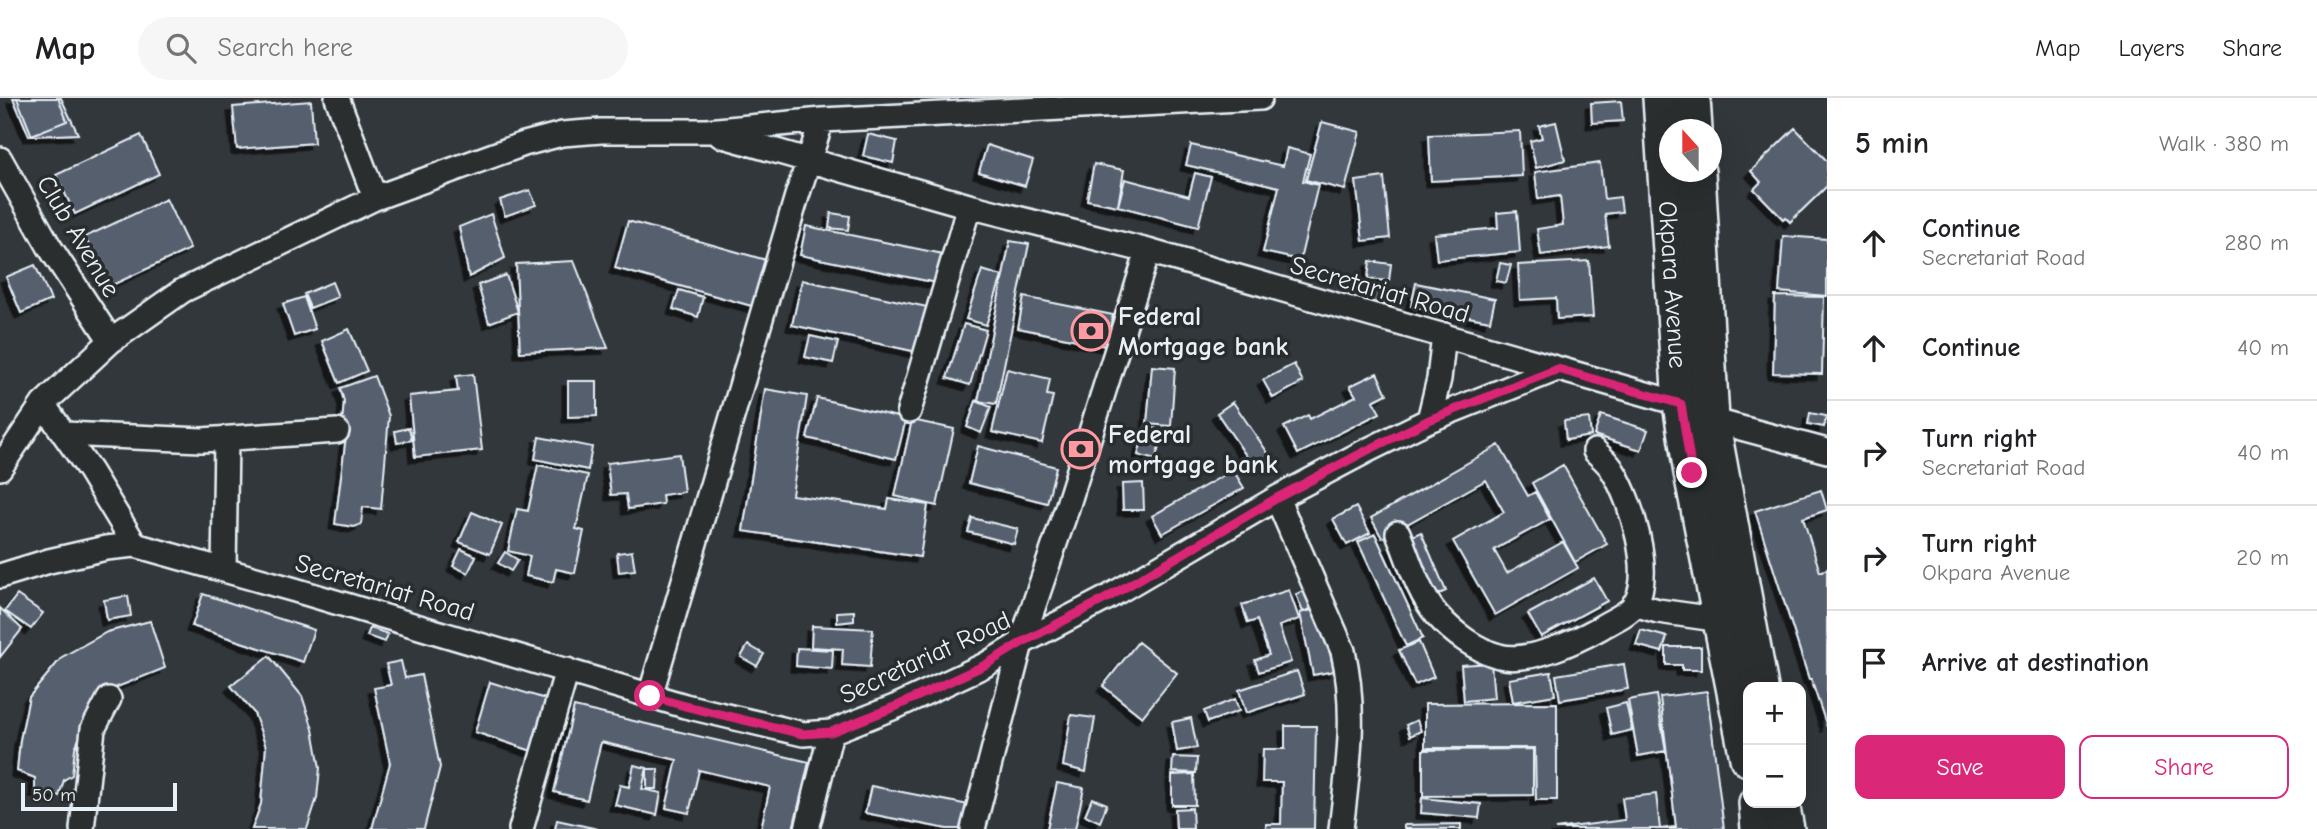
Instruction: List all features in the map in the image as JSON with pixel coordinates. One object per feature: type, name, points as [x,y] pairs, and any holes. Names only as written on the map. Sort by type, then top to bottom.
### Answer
[{"type":"main road","name":"Okpara Avenue","points":[[1661,98],[1696,412],[1759,682]]},
{"type":"main road","points":[[1692,98],[1693,119]]},
{"type":"main road","name":"Okpara Avenue","points":[[1697,182],[1696,412],[1692,473],[1746,745]]},
{"type":"street","points":[[337,98],[375,198]]},
{"type":"street","points":[[0,468],[43,404],[111,341],[182,291],[375,198],[524,144],[562,134],[601,131],[707,131],[822,120],[1260,98]]},
{"type":"street","points":[[650,696],[822,120]]},
{"type":"street","name":"Secretariat Road","points":[[707,131],[1444,335],[1827,451]]},
{"type":"street","name":"Club Avenue","points":[[0,159],[49,246],[111,341]]},
{"type":"street","points":[[909,411],[969,205]]},
{"type":"street","points":[[973,829],[1021,643],[1066,511],[1148,251]]},
{"type":"street","points":[[1429,420],[1439,379],[1444,335]]},
{"type":"street","name":"Secretariat Road","points":[[0,576],[49,561],[106,548],[135,545],[685,706],[803,734],[831,732],[985,665],[1107,598],[1277,498],[1429,420],[1558,369]]},
{"type":"street","points":[[43,404],[90,471],[135,545]]},
{"type":"street","points":[[65,434],[202,440],[337,431]]},
{"type":"street","points":[[224,570],[226,439]]},
{"type":"street","points":[[1398,534],[1419,583],[1436,613],[1455,632],[1474,645],[1500,657],[1521,657],[1558,648],[1623,614],[1634,604],[1640,587],[1642,568],[1634,518],[1625,493],[1611,468],[1595,451]]},
{"type":"street","points":[[1277,498],[1343,651],[1349,675],[1352,735],[1341,829]]},
{"type":"street","points":[[1634,604],[1658,611],[1722,620]]},
{"type":"street","points":[[521,829],[567,670]]},
{"type":"street","points":[[82,829],[93,729],[109,699]]},
{"type":"street","points":[[807,829],[831,732]]},
{"type":"building","points":[[13,98],[58,98],[67,121],[29,136]]},
{"type":"building","points":[[17,98],[61,98],[78,134],[32,136]]},
{"type":"building","points":[[311,101],[314,143],[237,149],[233,107]]},
{"type":"building","points":[[1621,101],[1623,121],[1592,123],[1591,103]]},
{"type":"building","points":[[1322,122],[1360,132],[1345,190],[1306,180]]},
{"type":"building","points":[[1556,122],[1565,160],[1536,168],[1530,141],[1542,138],[1539,126]]},
{"type":"building","points":[[1795,128],[1827,161],[1827,186],[1790,222],[1785,217],[1783,219],[1754,189],[1761,182],[1751,171]]},
{"type":"building","points":[[1520,131],[1522,176],[1431,181],[1429,135]]},
{"type":"building","points":[[868,134],[897,141],[893,163],[863,156]]},
{"type":"building","points":[[141,135],[159,174],[75,214],[56,175]]},
{"type":"building","points":[[987,145],[1033,160],[1025,186],[979,172]]},
{"type":"building","points":[[1191,145],[1283,166],[1287,148],[1310,154],[1303,181],[1318,185],[1300,260],[1263,252],[1279,187],[1186,165]]},
{"type":"building","points":[[1600,163],[1604,199],[1620,197],[1622,212],[1605,214],[1609,246],[1541,255],[1537,229],[1563,225],[1560,196],[1538,199],[1535,172]]},
{"type":"building","points":[[1094,164],[1124,170],[1118,206],[1087,200]]},
{"type":"building","points":[[1195,173],[1211,177],[1198,227],[1118,206],[1125,179],[1189,196]]},
{"type":"building","points":[[1384,177],[1390,238],[1363,241],[1356,181]]},
{"type":"building","points":[[530,190],[536,205],[505,216],[500,200]]},
{"type":"building","points":[[166,199],[190,249],[108,287],[85,237]]},
{"type":"building","points":[[1517,211],[1520,252],[1437,260],[1434,234],[1498,228],[1497,213]]},
{"type":"building","points":[[831,213],[850,216],[848,230],[829,228]]},
{"type":"building","points":[[491,214],[505,258],[469,277],[459,227]]},
{"type":"building","points":[[628,221],[773,262],[759,308],[615,268]]},
{"type":"building","points":[[806,226],[943,254],[937,283],[800,255]]},
{"type":"building","points":[[1783,236],[1827,239],[1827,296],[1779,292]]},
{"type":"building","points":[[1010,241],[1029,244],[996,404],[978,401]]},
{"type":"building","points":[[574,261],[608,348],[520,352],[516,264]]},
{"type":"building","points":[[1370,261],[1391,264],[1389,281],[1368,279]]},
{"type":"building","points":[[1589,261],[1593,317],[1557,319],[1556,298],[1520,300],[1518,265]]},
{"type":"building","points":[[1500,263],[1511,265],[1506,283],[1496,281]]},
{"type":"building","points":[[35,265],[51,300],[21,313],[6,277]]},
{"type":"building","points":[[982,270],[1002,276],[986,325],[966,319]]},
{"type":"building","points":[[506,275],[518,312],[489,323],[478,285]]},
{"type":"building","points":[[802,280],[941,310],[931,355],[792,325]]},
{"type":"building","points":[[332,282],[338,297],[310,308],[304,294]]},
{"type":"building","points":[[1416,283],[1495,299],[1490,321],[1411,306]]},
{"type":"building","points":[[1366,285],[1395,291],[1391,306],[1363,300]]},
{"type":"building","points":[[679,290],[703,297],[698,317],[673,309]]},
{"type":"building","points":[[1775,296],[1824,297],[1822,374],[1773,373]]},
{"type":"building","points":[[304,297],[315,329],[294,336],[283,304]]},
{"type":"building","points":[[1024,297],[1113,315],[1106,346],[1018,328]]},
{"type":"building","points":[[964,324],[986,330],[970,385],[947,378]]},
{"type":"building","points":[[349,329],[367,371],[339,383],[322,341]]},
{"type":"building","points":[[810,336],[838,342],[833,363],[805,357]]},
{"type":"building","points":[[1294,364],[1303,382],[1273,398],[1263,380]]},
{"type":"building","points":[[1152,366],[1175,368],[1171,426],[1147,424]]},
{"type":"building","points":[[1007,369],[1050,379],[1047,395],[1053,396],[1042,443],[992,432]]},
{"type":"building","points":[[1377,373],[1387,394],[1373,401],[1380,413],[1298,454],[1284,427],[1308,415],[1310,419],[1356,396],[1350,386]]},
{"type":"building","points":[[473,374],[482,450],[415,457],[409,396],[458,391],[456,376]]},
{"type":"building","points":[[374,376],[389,416],[381,509],[363,507],[361,524],[354,527],[335,524],[346,436],[342,424],[344,401],[340,388]]},
{"type":"building","points":[[568,381],[597,381],[597,416],[568,417]]},
{"type":"building","points":[[765,389],[807,396],[792,495],[887,509],[889,499],[928,505],[920,557],[743,531]]},
{"type":"building","points":[[817,398],[906,419],[896,459],[807,438]]},
{"type":"building","points":[[976,401],[991,407],[981,433],[967,427]]},
{"type":"building","points":[[1233,402],[1270,456],[1254,467],[1217,413]]},
{"type":"building","points":[[1810,413],[1826,416],[1824,427],[1808,424]]},
{"type":"building","points":[[1601,415],[1648,430],[1641,450],[1594,435]]},
{"type":"building","points":[[1589,418],[1591,436],[1566,440],[1564,421]]},
{"type":"building","points":[[912,420],[954,429],[937,506],[895,496]]},
{"type":"building","points":[[1146,426],[1164,431],[1155,460],[1138,455]]},
{"type":"building","points":[[409,428],[412,440],[397,443],[395,431]]},
{"type":"building","points":[[539,437],[592,447],[588,470],[535,459]]},
{"type":"building","points":[[1499,445],[1528,496],[1535,492],[1550,519],[1494,550],[1507,573],[1563,542],[1578,568],[1495,615],[1453,541],[1504,512],[1486,480],[1382,538],[1371,518]]},
{"type":"building","points":[[978,446],[1056,467],[1047,503],[969,483]]},
{"type":"building","points":[[679,454],[684,492],[662,495],[663,504],[628,509],[626,494],[611,495],[607,463]]},
{"type":"building","points":[[538,465],[588,475],[576,529],[584,531],[575,573],[556,569],[553,582],[526,576],[530,556],[508,551],[517,509],[528,511]]},
{"type":"building","points":[[1563,465],[1607,544],[1575,562],[1532,483]]},
{"type":"building","points":[[1233,470],[1244,488],[1162,534],[1152,516]]},
{"type":"building","points":[[1143,483],[1144,510],[1123,510],[1122,484]]},
{"type":"building","points":[[1821,490],[1827,510],[1803,518],[1820,572],[1827,569],[1827,727],[1755,511]]},
{"type":"building","points":[[1356,507],[1370,533],[1347,545],[1333,519]]},
{"type":"building","points":[[472,512],[502,525],[490,554],[459,542]]},
{"type":"building","points":[[972,518],[1018,529],[1014,544],[968,532]]},
{"type":"building","points":[[1421,532],[1446,591],[1414,605],[1389,546]]},
{"type":"building","points":[[1375,534],[1423,638],[1406,646],[1358,542]]},
{"type":"building","points":[[461,549],[476,556],[468,573],[453,566]]},
{"type":"building","points":[[632,551],[635,570],[619,572],[617,553]]},
{"type":"building","points":[[505,552],[518,560],[511,571],[498,563]]},
{"type":"building","points":[[1594,578],[1607,601],[1541,637],[1528,614]]},
{"type":"building","points":[[1315,587],[1321,605],[1303,612],[1296,594]]},
{"type":"building","points":[[1289,590],[1299,619],[1279,626],[1291,662],[1259,672],[1255,660],[1269,655],[1257,620],[1248,623],[1242,605]]},
{"type":"building","points":[[203,594],[314,630],[303,662],[192,626]]},
{"type":"building","points":[[17,595],[43,613],[31,629],[5,611]]},
{"type":"building","points":[[128,596],[131,616],[107,620],[104,600]]},
{"type":"building","points":[[0,608],[22,629],[0,657]]},
{"type":"building","points":[[1320,608],[1334,671],[1313,675],[1300,613]]},
{"type":"building","points":[[854,611],[854,621],[837,623],[837,612]]},
{"type":"building","points":[[150,621],[165,668],[97,695],[75,748],[72,775],[64,780],[59,796],[35,791],[35,778],[17,771],[29,697],[62,657],[107,632]]},
{"type":"building","points":[[812,626],[873,629],[870,667],[842,665],[843,649],[811,647]]},
{"type":"building","points":[[370,628],[388,634],[385,642],[367,636]]},
{"type":"building","points":[[1641,630],[1667,637],[1662,652],[1636,645]]},
{"type":"building","points":[[1138,642],[1177,673],[1142,717],[1103,686]]},
{"type":"building","points":[[1419,642],[1434,677],[1415,685],[1399,650]]},
{"type":"building","points":[[748,645],[764,654],[757,666],[741,657]]},
{"type":"building","points":[[1666,647],[1701,647],[1701,670],[1682,670],[1682,665],[1666,665]]},
{"type":"building","points":[[797,648],[833,650],[832,669],[796,666]]},
{"type":"building","points":[[269,656],[302,696],[313,729],[320,768],[317,798],[307,829],[252,829],[261,804],[266,747],[254,713],[231,686]]},
{"type":"building","points":[[401,661],[405,678],[421,675],[440,767],[424,829],[372,829],[390,763],[374,688],[391,685],[386,664]]},
{"type":"building","points":[[1491,663],[1494,698],[1464,701],[1461,665]]},
{"type":"building","points":[[1624,664],[1628,689],[1560,700],[1556,675]]},
{"type":"building","points":[[1297,671],[1305,694],[1246,713],[1239,690]]},
{"type":"building","points":[[1551,672],[1555,695],[1513,702],[1509,679]]},
{"type":"building","points":[[490,682],[552,701],[535,752],[475,732]]},
{"type":"building","points":[[1707,691],[1724,829],[1660,829],[1676,827],[1660,697]]},
{"type":"building","points":[[1656,695],[1666,751],[1638,756],[1628,700]]},
{"type":"building","points":[[1235,699],[1239,711],[1208,722],[1204,711]]},
{"type":"building","points":[[1557,703],[1557,800],[1536,800],[1535,748],[1425,748],[1425,704]]},
{"type":"building","points":[[1626,703],[1632,730],[1612,735],[1606,708]]},
{"type":"building","points":[[574,707],[809,762],[793,829],[761,829],[770,787],[699,770],[689,813],[666,808],[677,760],[601,742],[587,800],[554,792]]},
{"type":"building","points":[[1071,715],[1095,718],[1086,772],[1063,766]]},
{"type":"building","points":[[1191,718],[1197,748],[1177,751],[1172,722]]},
{"type":"building","points":[[1417,720],[1421,731],[1410,736],[1406,725]]},
{"type":"building","points":[[1285,726],[1316,726],[1314,829],[1266,829],[1266,824],[1281,824],[1282,782],[1262,782],[1263,749],[1285,749]]},
{"type":"building","points":[[1533,749],[1533,795],[1423,796],[1423,750]]},
{"type":"building","points":[[1173,757],[1197,758],[1196,773],[1172,772]]},
{"type":"building","points":[[634,765],[647,768],[642,789],[661,793],[657,815],[615,805],[620,785],[629,787]]},
{"type":"building","points":[[647,769],[658,769],[657,789],[647,789]]},
{"type":"building","points":[[1194,774],[1195,805],[1172,805],[1172,775]]},
{"type":"building","points":[[1057,783],[1084,788],[1075,829],[1047,829]]},
{"type":"building","points":[[871,786],[969,805],[964,829],[947,829],[865,813]]},
{"type":"building","points":[[1656,794],[1660,829],[1555,829],[1625,820],[1622,798]]},
{"type":"building","points":[[1092,798],[1107,804],[1100,822],[1085,815]]},
{"type":"building","points":[[1422,798],[1481,804],[1479,818],[1421,813]]},
{"type":"building","points":[[1192,808],[1193,829],[1176,829],[1175,809]]},
{"type":"building","points":[[557,820],[598,829],[555,829]]},
{"type":"building","points":[[1461,824],[1461,829],[1404,829],[1404,825]]},
{"type":"place","name":"Federal Mortgage bank","points":[[1091,331]]},
{"type":"place","name":"Federal mortgage bank","points":[[1081,449]]},
{"type":"route","points":[[650,696],[803,734],[831,732],[897,706],[985,665],[1107,598],[1277,498],[1364,452],[1429,420],[1558,369],[1681,404],[1692,473]]}]
